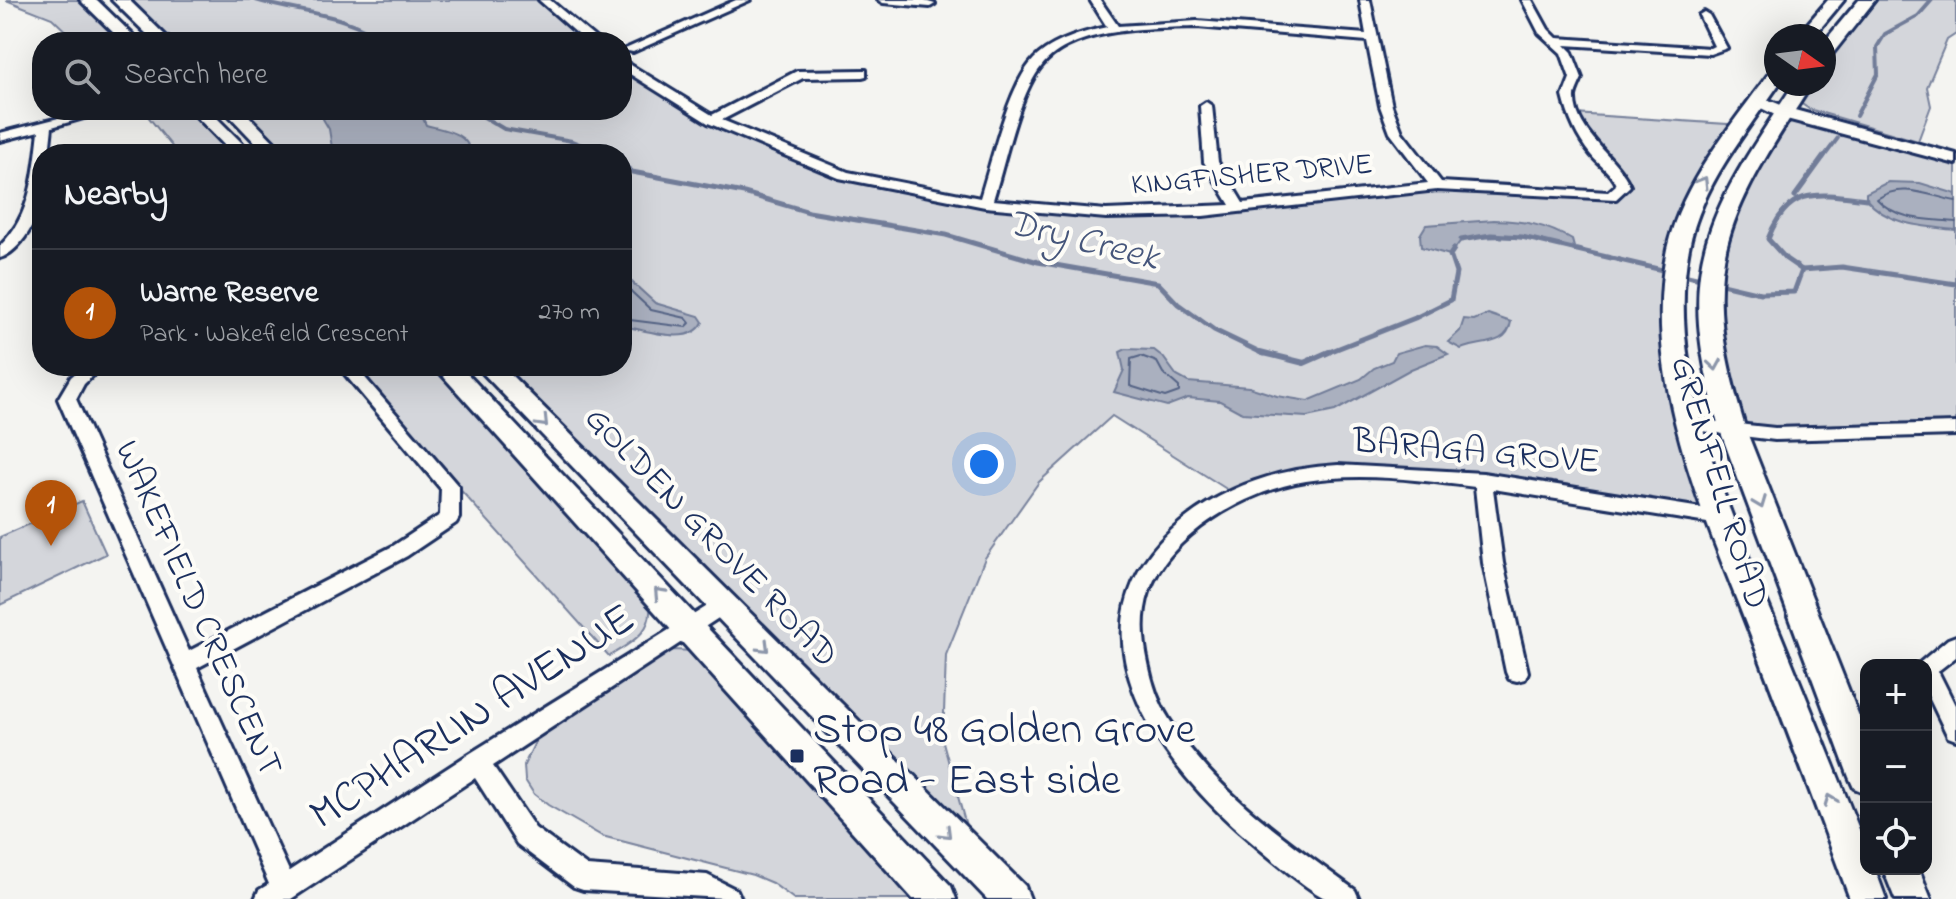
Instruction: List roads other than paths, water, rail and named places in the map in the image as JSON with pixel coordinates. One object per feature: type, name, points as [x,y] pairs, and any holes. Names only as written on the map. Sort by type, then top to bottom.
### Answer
[{"type":"main road","points":[[88,0],[122,32]]},
{"type":"main road","points":[[120,0],[154,32]]},
{"type":"main road","points":[[1815,24],[1836,0]]},
{"type":"main road","points":[[1836,38],[1867,0]]},
{"type":"main road","name":"GRENFELL ROAD","points":[[1764,94],[1702,183],[1685,222],[1673,287],[1672,336],[1691,425],[1720,518],[1868,899]]},
{"type":"main road","name":"GRENFELL ROAD","points":[[1795,96],[1727,207],[1718,229],[1709,297],[1714,358],[1733,430],[1860,761]]},
{"type":"main road","points":[[209,120],[234,144]]},
{"type":"main road","points":[[243,120],[267,144]]},
{"type":"main road","name":"GOLDEN GROVE ROAD","points":[[455,376],[938,899]]},
{"type":"main road","name":"GOLDEN GROVE ROAD","points":[[498,376],[1012,899]]},
{"type":"main road","points":[[1903,875],[1913,899]]},
{"type":"street","points":[[544,0],[582,32]]},
{"type":"street","points":[[632,52],[745,0]]},
{"type":"street","points":[[883,0],[930,4]]},
{"type":"street","points":[[1095,0],[1113,27]]},
{"type":"street","points":[[1365,0],[1386,106],[1396,133],[1437,186]]},
{"type":"street","points":[[1527,0],[1536,22],[1555,41],[1710,51],[1721,48],[1704,15]]},
{"type":"street","points":[[985,203],[1027,80],[1038,61],[1057,46],[1113,27],[1173,22],[1371,38]]},
{"type":"street","name":"KINGFISHER DRIVE","points":[[632,62],[712,120],[844,175],[985,203],[1106,214],[1239,208],[1437,186],[1497,187],[1575,196],[1611,196],[1623,186],[1619,172],[1598,155],[1582,133],[1569,96],[1576,78],[1566,52],[1555,41]]},
{"type":"street","points":[[712,120],[801,74],[862,73]]},
{"type":"street","points":[[1759,101],[1956,159]]},
{"type":"street","points":[[1206,106],[1211,162],[1239,208]]},
{"type":"street","points":[[0,137],[68,120]]},
{"type":"street","points":[[44,144],[46,126]]},
{"type":"street","points":[[0,254],[18,239],[32,214]]},
{"type":"street","name":"WAKEFIELD CRESCENT","points":[[83,376],[67,399],[184,664],[275,893]]},
{"type":"street","points":[[184,664],[400,551],[449,518],[450,487],[355,376]]},
{"type":"street","points":[[1691,425],[1808,434],[1956,429]]},
{"type":"street","name":"BARAGA GROVE","points":[[1346,899],[1289,857],[1199,779],[1155,721],[1136,671],[1131,619],[1146,571],[1176,536],[1207,511],[1264,486],[1306,474],[1387,472],[1483,480],[1720,518]]},
{"type":"street","points":[[1483,480],[1493,563],[1517,672]]},
{"type":"street","name":"MCPHARLIN AVENUE","points":[[275,893],[722,605]]},
{"type":"street","points":[[1951,647],[1926,668],[1956,730]]},
{"type":"street","points":[[477,761],[526,836],[583,878],[707,887],[728,899]]},
{"type":"water","points":[[324,120],[424,120],[426,125],[460,136],[468,144],[331,144]]},
{"type":"water","points":[[1888,182],[1920,183],[1956,194],[1956,230],[1907,223],[1875,208],[1866,199],[1866,193]]},
{"type":"water","points":[[1494,220],[1553,230],[1572,240],[1575,251],[1533,240],[1505,237],[1462,239],[1450,255],[1421,247],[1420,235],[1426,225]]},
{"type":"water","points":[[632,282],[655,303],[699,316],[703,322],[697,330],[688,334],[654,333],[632,328]]},
{"type":"water","points":[[1488,314],[1511,322],[1504,336],[1461,349],[1448,342],[1460,331],[1464,319],[1474,320]]},
{"type":"water","points":[[1425,345],[1437,346],[1448,354],[1411,369],[1335,411],[1307,417],[1242,413],[1220,401],[1188,398],[1167,406],[1114,392],[1124,370],[1120,352],[1126,349],[1154,350],[1177,376],[1188,382],[1249,387],[1308,401],[1361,379],[1374,368],[1392,361],[1396,353]]},
{"type":"waterway","name":"Dry Creek","points":[[256,0],[339,19],[370,32]]},
{"type":"waterway","points":[[1856,116],[1878,74],[1877,47],[1885,34],[1918,16],[1932,0]]},
{"type":"waterway","name":"Dry Creek","points":[[489,120],[504,129],[580,144]]},
{"type":"waterway","points":[[1823,158],[1838,138]]},
{"type":"waterway","points":[[1795,196],[1824,156]]},
{"type":"waterway","name":"Dry Creek","points":[[632,172],[744,193],[809,212],[946,235],[1038,262],[1158,283],[1178,304],[1214,330],[1264,354]]},
{"type":"waterway","points":[[1802,270],[1786,259],[1768,239],[1785,210],[1795,201],[1819,195],[1866,199]]},
{"type":"waterway","name":"Dry Creek","points":[[1461,240],[1491,235],[1522,237],[1760,293],[1794,292],[1802,270]]},
{"type":"waterway","name":"Dry Creek","points":[[1329,352],[1415,318],[1451,300],[1456,273],[1450,255],[1454,249]]},
{"type":"waterway","name":"Dry Creek","points":[[1802,270],[1842,267],[1956,284]]},
{"type":"waterway","name":"Dry Creek","points":[[1260,352],[1304,363],[1329,352]]},
{"type":"waterway","name":"Dry Creek","points":[[1324,354],[1329,352]]},
{"type":"place","name":"Warne Reserve","points":[[51,546]]},
{"type":"place","name":"Stop 48 Golden Grove Road - East side","points":[[797,756]]}]
